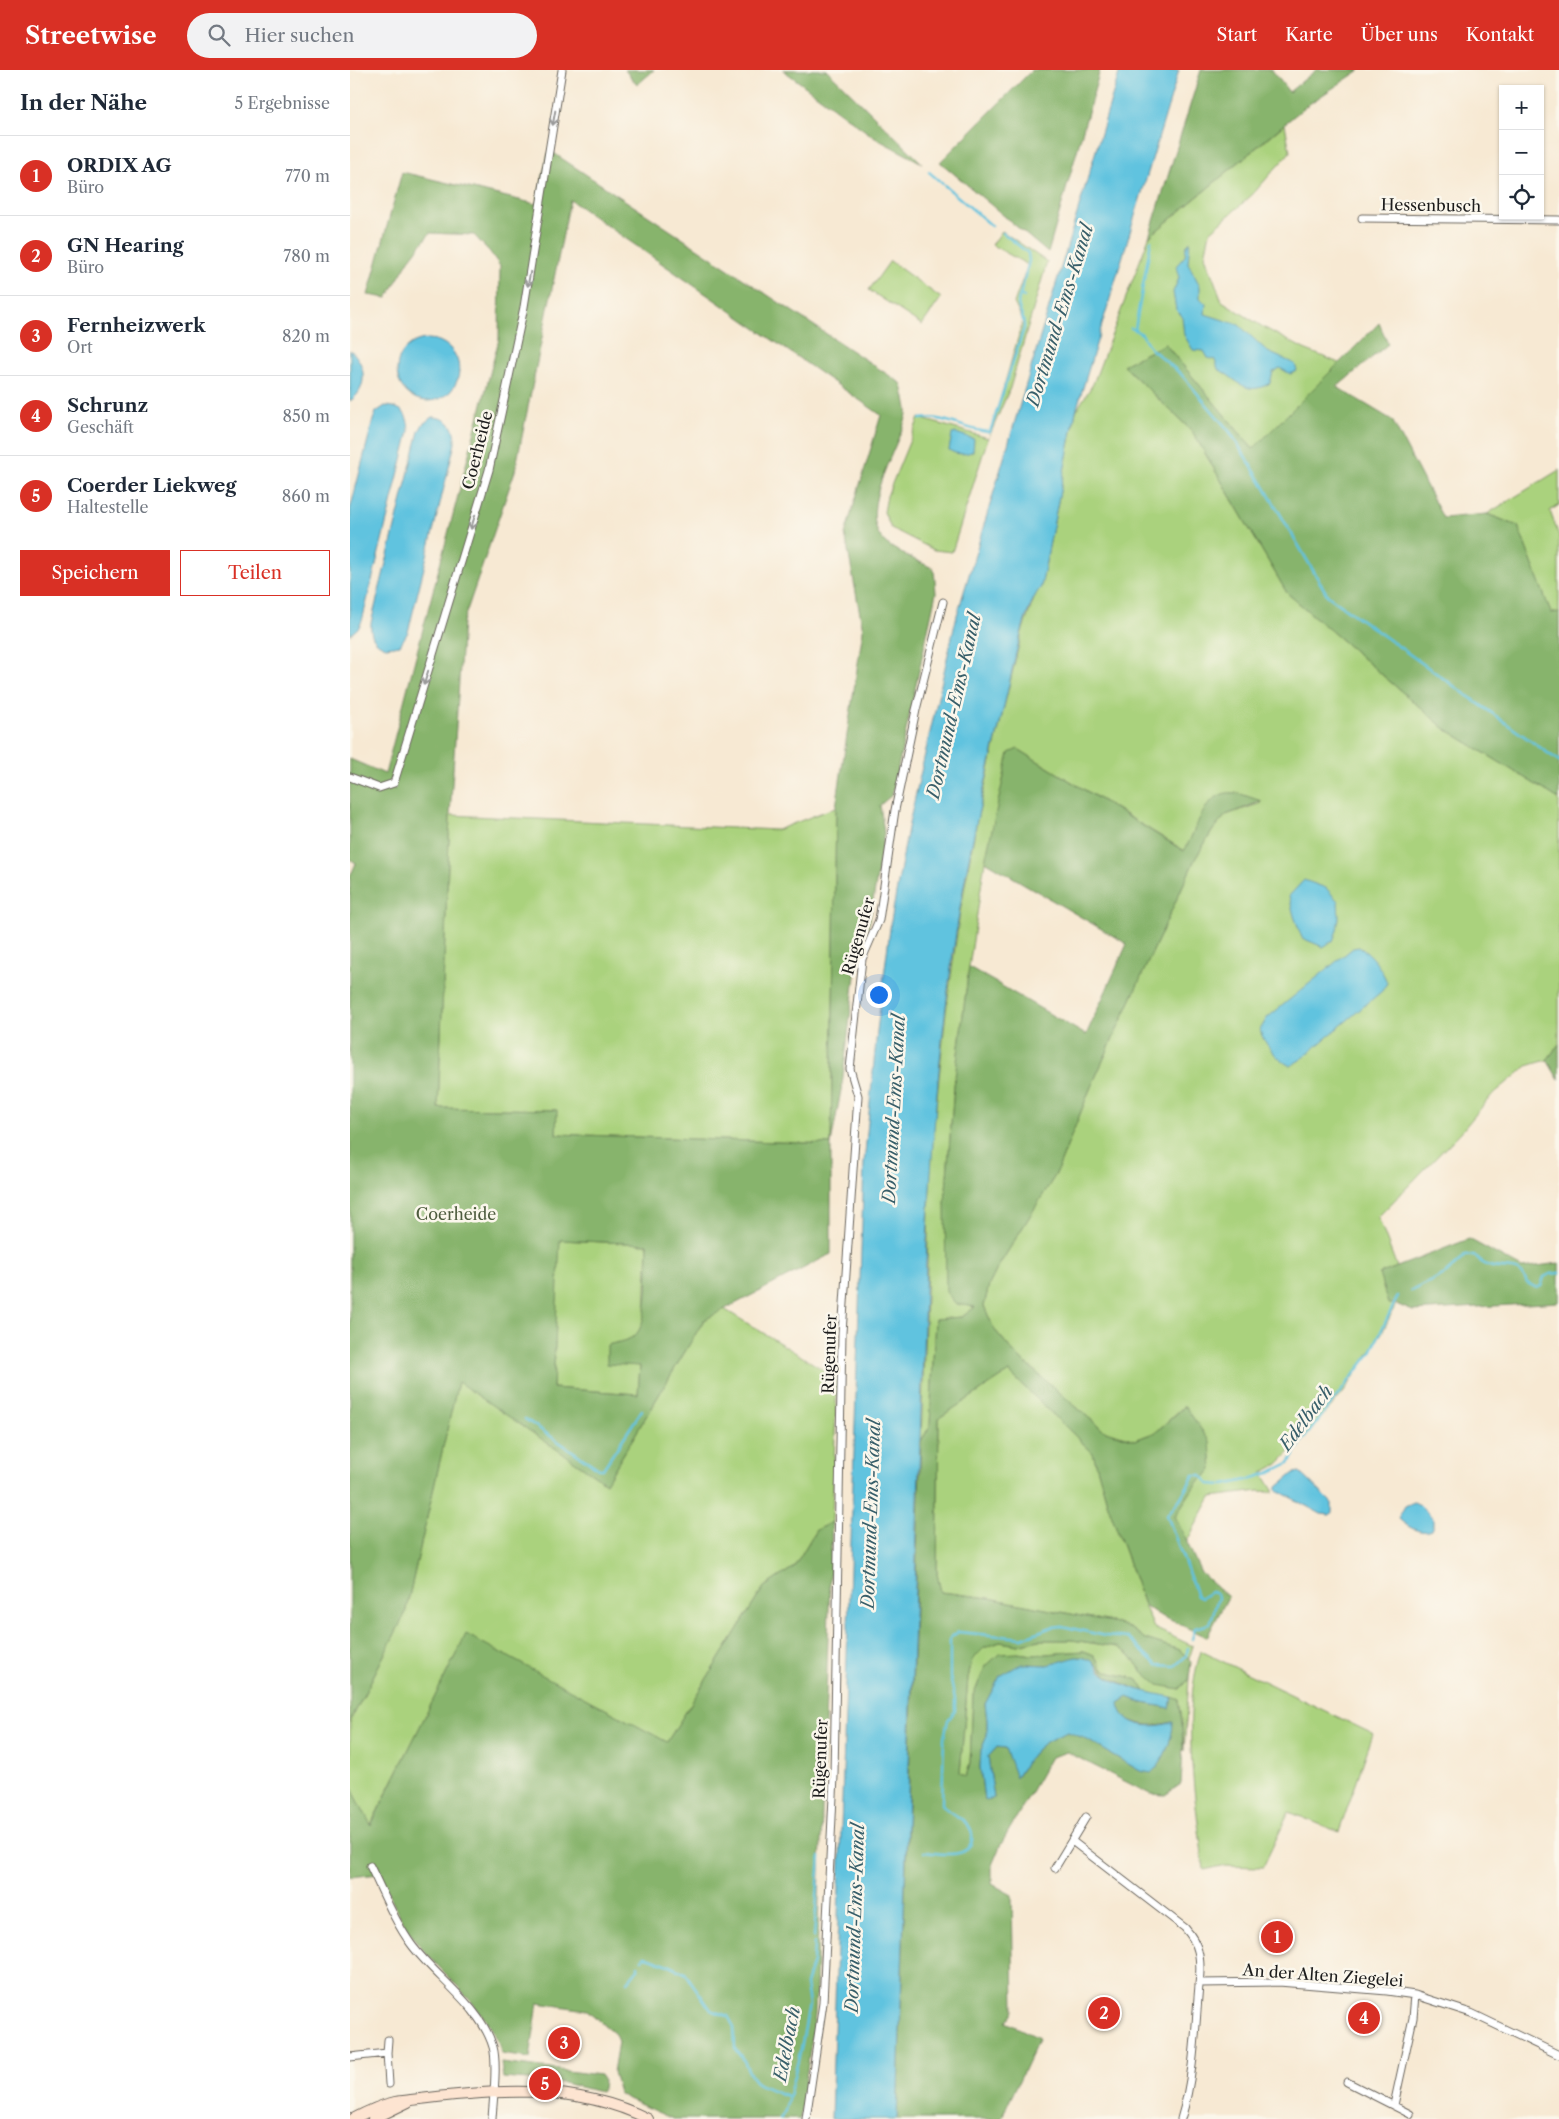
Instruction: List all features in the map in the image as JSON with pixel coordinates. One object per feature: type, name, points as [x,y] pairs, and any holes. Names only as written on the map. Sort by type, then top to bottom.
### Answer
[{"type":"street","name":"Coerheide","points":[[350,777],[379,788],[394,783],[489,470],[524,307],[562,70]]},
{"type":"street","name":"Hessenbusch","points":[[1362,218],[1559,220]]},
{"type":"street","name":"Rügenufer","points":[[806,2119],[823,2003],[834,1786],[842,1333],[858,1096],[857,1087],[851,1074],[851,1046],[862,959],[879,920],[895,810],[916,710],[943,602]]},
{"type":"street","points":[[1055,1868],[1086,1817]]},
{"type":"street","points":[[1072,1841],[1186,1928],[1196,1942],[1199,1953],[1199,1983],[1195,2043],[1186,2104],[1181,2119]]},
{"type":"street","points":[[370,1866],[411,1945],[447,1983],[486,2032],[494,2048],[492,2119]]},
{"type":"street","name":"An der Alten Ziegelei","points":[[1199,1983],[1279,1982],[1415,1995],[1471,2013],[1559,2056]]},
{"type":"street","name":"An der Alten Ziegelei","points":[[1394,2105],[1413,2018],[1415,1995]]},
{"type":"street","points":[[388,2040],[386,2052],[389,2084]]},
{"type":"street","points":[[350,2057],[386,2052]]},
{"type":"street","points":[[1347,2082],[1410,2114]]},
{"type":"street","points":[[353,2119],[390,2103],[447,2094],[494,2091],[549,2094],[588,2099],[621,2107],[648,2119]]},
{"type":"street","points":[[373,2119],[399,2108],[411,2100]]},
{"type":"green space","points":[[625,70],[654,70],[637,85]]},
{"type":"green space","points":[[783,70],[827,70],[922,163],[875,138]]},
{"type":"green space","points":[[1032,70],[1100,70],[1048,253],[940,162]]},
{"type":"green space","points":[[1201,70],[1272,70],[1289,92],[1316,70],[1360,70],[1306,106],[1149,237]]},
{"type":"green space","points":[[1285,124],[1290,152],[1252,195],[1210,232],[1205,256],[1222,301],[1263,327],[1304,349],[1339,363],[1253,449],[1165,344],[1123,365],[1192,431],[1287,593],[1444,728],[1559,799],[1559,1044],[1547,1060],[1527,1066],[1491,1096],[1461,1132],[1378,1217],[1397,1267],[1380,1274],[1396,1304],[1383,1331],[1344,1392],[1278,1464],[1262,1473],[1274,1492],[1259,1491],[1211,1497],[1186,1543],[1175,1516],[1196,1484],[1212,1470],[1184,1406],[1156,1432],[1135,1440],[1103,1430],[1016,1355],[994,1329],[984,1306],[989,1285],[998,1267],[1056,1174],[1090,1089],[1195,859],[1213,830],[1226,815],[1261,803],[1236,793],[1185,851],[1018,749],[985,861],[954,1086],[945,1203],[975,1307],[962,1317],[935,1319],[930,1426],[921,1441],[931,1153],[946,1012],[960,912],[977,820],[1022,632],[1036,593],[1041,587],[1076,411],[1093,384],[1149,237]]},
{"type":"green space","name":"Coerheide","points":[[549,150],[902,384],[907,414],[881,480],[874,516],[878,532],[887,544],[934,569],[936,593],[892,795],[880,805],[884,833],[870,920],[857,959],[842,1085],[831,1144],[831,1254],[704,1320],[606,1483],[458,1382],[405,1614],[350,1722],[350,877],[356,863],[350,859],[350,759],[385,774],[499,339],[500,266],[474,235],[430,233],[409,260],[387,298],[368,295],[402,172],[536,204]],"holes":[[[570,200],[881,415],[845,534],[863,630],[836,807],[831,1144],[556,1134],[557,1110],[438,1108],[450,815],[463,622],[515,471]],[[560,1240],[648,1244],[647,1294],[643,1321],[639,1331],[633,1337],[607,1345],[607,1364],[640,1366],[638,1394],[553,1388]]]},
{"type":"green space","points":[[1002,231],[1047,262],[1010,388],[989,437],[1023,321],[1014,303],[1028,265],[992,245]]},
{"type":"green space","points":[[890,261],[941,298],[922,325],[869,290]]},
{"type":"green space","points":[[1379,323],[1388,344],[1337,387],[1392,420],[1443,518],[1487,514],[1518,526],[1551,613],[1559,612],[1559,799],[1444,728],[1287,593],[1192,431],[1123,365],[1165,344],[1253,449]]},
{"type":"green space","points":[[919,418],[988,438],[952,552],[934,550],[891,528],[884,512],[887,496]]},
{"type":"green space","points":[[1559,470],[1559,505],[1550,511],[1559,536],[1559,612],[1551,614],[1518,526],[1487,514]]},
{"type":"green space","points":[[1018,749],[1184,851],[1203,813],[1216,797],[1224,793],[1235,793],[1262,801],[1226,815],[1213,830],[1195,859],[1090,1089],[1056,1174],[998,1267],[989,1285],[984,1306],[994,1329],[1016,1355],[1103,1430],[1135,1440],[1156,1432],[1185,1406],[1210,1442],[1212,1470],[1196,1484],[1175,1516],[1201,1573],[1228,1597],[1207,1637],[1157,1614],[1144,1605],[1107,1502],[1093,1453],[1009,1372],[939,1418],[937,1574],[941,1592],[989,1598],[1117,1623],[1131,1629],[1145,1639],[1180,1650],[1191,1662],[1189,1679],[1180,1689],[1158,1685],[1142,1671],[1129,1654],[1118,1647],[1072,1640],[1039,1640],[1018,1645],[1000,1642],[984,1648],[972,1660],[968,1678],[960,1773],[966,1776],[970,1764],[973,1695],[986,1666],[999,1654],[1017,1653],[1033,1655],[1084,1651],[1094,1655],[1103,1669],[1138,1680],[1146,1693],[1108,1677],[1095,1663],[1081,1657],[1048,1665],[1027,1664],[1000,1676],[985,1704],[987,1736],[981,1750],[980,1767],[984,1800],[994,1798],[988,1757],[997,1747],[1005,1748],[1017,1777],[1037,1749],[1050,1740],[1068,1732],[1084,1738],[1140,1771],[1151,1772],[1156,1768],[1167,1750],[1172,1722],[1148,1725],[1125,1719],[1119,1703],[1128,1697],[1143,1703],[1170,1708],[1172,1697],[1179,1700],[1183,1742],[1181,1784],[1165,1795],[1150,1794],[1067,1752],[1051,1757],[1000,1846],[992,1865],[992,1884],[1012,1895],[1014,2011],[1006,2022],[1039,2038],[1001,2119],[897,2119],[921,1441],[930,1426],[935,1319],[962,1317],[975,1307],[956,1304],[946,1292],[945,1203],[954,1086],[969,967],[1086,1035],[1127,944],[985,861],[1009,753]]},
{"type":"green space","points":[[836,807],[831,1144],[556,1134],[556,1110],[438,1108],[450,815],[777,830]]},
{"type":"green space","points":[[1559,1044],[1559,1080],[1547,1060]]},
{"type":"green space","points":[[1469,1239],[1522,1268],[1559,1263],[1559,1302],[1413,1311],[1396,1304],[1388,1304],[1379,1274]]},
{"type":"green space","points":[[559,1240],[648,1244],[645,1315],[641,1328],[634,1337],[640,1366],[638,1394],[553,1388]]},
{"type":"green space","points":[[724,1309],[837,1378],[832,1522],[816,1530],[794,1567],[764,1587],[667,1742],[466,1635],[370,1826],[350,1785],[350,1722],[405,1614],[458,1381],[606,1483],[704,1320]]},
{"type":"green space","points":[[1009,1372],[1093,1453],[1107,1502],[1154,1628],[1193,1646],[1189,1659],[1180,1650],[1145,1639],[1131,1629],[1117,1623],[989,1598],[941,1592],[937,1574],[939,1418]]},
{"type":"green space","points":[[832,1522],[815,2015],[800,2119],[673,2119],[628,2099],[619,2093],[613,2072],[618,2042],[615,2034],[587,2010],[538,2003],[530,2058],[501,2054],[497,2040],[478,2010],[410,1933],[379,1874],[350,1877],[350,1785],[371,1825],[466,1634],[667,1742],[764,1587],[794,1567],[816,1530]]},
{"type":"green space","points":[[1039,1640],[1072,1640],[1118,1647],[1129,1654],[1142,1671],[1180,1689],[1189,1679],[1184,1751],[1179,1700],[1146,1693],[1138,1680],[1103,1669],[1094,1655],[1084,1651],[1033,1655],[1017,1653],[986,1666],[973,1695],[970,1764],[966,1776],[960,1774],[968,1678],[972,1660],[984,1648],[1000,1642],[1018,1645]]},
{"type":"green space","points":[[1201,1651],[1373,1734],[1339,1832],[1289,1812],[1263,1867],[1222,1866],[1204,1870],[1194,1788],[1191,1731],[1191,1703]]},
{"type":"green space","points":[[501,2063],[600,2075],[604,2081],[603,2088],[600,2092],[564,2083],[503,2078]]},
{"type":"water","name":"Dortmund-Ems-Kanal","points":[[1120,70],[1179,70],[1076,411],[1041,587],[1029,610],[1015,659],[983,790],[966,875],[942,1040],[932,1151],[926,1262],[897,2119],[831,2119],[864,1163],[877,1031],[891,921],[908,828],[957,615]]},
{"type":"water","points":[[1190,241],[1188,263],[1200,286],[1200,298],[1206,304],[1205,314],[1239,325],[1268,352],[1295,364],[1297,371],[1290,374],[1280,368],[1273,372],[1270,383],[1262,387],[1249,388],[1218,369],[1215,360],[1208,358],[1204,351],[1193,350],[1184,335],[1182,316],[1176,310],[1173,292],[1179,278],[1176,266],[1185,256],[1186,247]]},
{"type":"water","points":[[428,339],[445,344],[450,348],[454,353],[459,370],[454,387],[450,392],[445,396],[428,401],[411,396],[406,392],[402,387],[397,370],[402,353],[406,348],[411,344]]},
{"type":"water","points":[[350,350],[362,368],[363,383],[356,396],[350,401]]},
{"type":"water","points":[[385,406],[396,408],[403,412],[406,416],[409,431],[362,621],[359,627],[350,635],[350,510],[373,420],[376,412]]},
{"type":"water","points":[[432,417],[443,419],[450,424],[454,432],[455,443],[408,632],[400,645],[386,647],[378,643],[374,638],[371,632],[371,623],[419,431],[423,424]]},
{"type":"water","points":[[956,433],[974,439],[973,451],[961,454],[949,450],[952,434]]},
{"type":"water","points":[[1304,880],[1326,888],[1338,901],[1339,918],[1337,930],[1333,941],[1323,947],[1302,938],[1294,916],[1289,896]]},
{"type":"water","points":[[1359,947],[1376,963],[1387,983],[1382,991],[1300,1060],[1290,1066],[1272,1051],[1260,1030],[1267,1018],[1353,948]]},
{"type":"water","points":[[1300,1472],[1332,1503],[1330,1515],[1321,1514],[1277,1490],[1277,1487],[1294,1473]]},
{"type":"water","points":[[1414,1502],[1420,1505],[1433,1518],[1431,1530],[1418,1531],[1409,1527],[1398,1518],[1405,1506]]},
{"type":"water","points":[[1076,1657],[1089,1659],[1103,1674],[1123,1684],[1147,1692],[1172,1697],[1170,1708],[1143,1703],[1128,1697],[1119,1703],[1121,1711],[1126,1718],[1140,1725],[1157,1726],[1173,1722],[1169,1742],[1160,1763],[1151,1773],[1140,1771],[1084,1738],[1068,1732],[1050,1740],[1037,1749],[1016,1778],[1005,1748],[997,1747],[988,1757],[994,1798],[984,1800],[980,1767],[981,1750],[987,1736],[985,1704],[1000,1676],[1021,1664],[1048,1665]]},
{"type":"waterway","points":[[929,172],[992,226]]},
{"type":"waterway","points":[[1003,233],[1028,253],[1029,261],[1020,295]]},
{"type":"waterway","points":[[1135,329],[1151,241]]},
{"type":"waterway","points":[[920,419],[939,419],[990,432],[1024,328],[1018,304],[1020,295],[1024,297]]},
{"type":"waterway","points":[[1131,328],[1142,334],[1150,348],[1181,374],[1230,432],[1328,596],[1559,761]]},
{"type":"waterway","name":"Edelbach","points":[[1411,1291],[1445,1274],[1465,1256],[1474,1255],[1490,1266],[1518,1271],[1523,1275],[1527,1283],[1537,1288],[1541,1286],[1544,1277],[1559,1273]]},
{"type":"waterway","name":"Edelbach","points":[[1192,1639],[1195,1628],[1210,1624],[1218,1598],[1217,1594],[1211,1592],[1201,1598],[1197,1596],[1167,1515],[1180,1499],[1194,1475],[1201,1475],[1209,1484],[1224,1485],[1269,1473],[1289,1463],[1303,1440],[1370,1354],[1398,1296]]},
{"type":"waterway","points":[[525,1419],[599,1469],[603,1469],[642,1410]]},
{"type":"waterway","name":"Edelbach","points":[[924,1852],[959,1853],[970,1846],[972,1840],[968,1825],[947,1810],[942,1804],[944,1738],[948,1720],[955,1711],[955,1699],[950,1677],[950,1638],[958,1632],[1022,1638],[1052,1627],[1062,1626],[1105,1636],[1128,1638],[1157,1665],[1175,1666],[1186,1656],[1188,1648]]},
{"type":"waterway","name":"Edelbach","points":[[814,1937],[820,1857]]},
{"type":"waterway","name":"Edelbach","points":[[780,2119],[785,2111],[801,2049],[809,2005],[806,1984],[813,1962],[814,1943]]},
{"type":"waterway","points":[[642,1959],[645,1956],[685,1973],[711,2010],[728,2016],[734,2027],[735,2048],[756,2082],[789,2097]]},
{"type":"waterway","points":[[628,1981],[638,1969],[638,1966]]},
{"type":"place","name":"ORDIX AG","points":[[1277,1937]]},
{"type":"place","name":"GN Hearing","points":[[1104,2013]]},
{"type":"place","name":"Schrunz","points":[[1364,2018]]},
{"type":"place","name":"Fernheizwerk","points":[[564,2043]]},
{"type":"place","name":"Coerder Liekweg","points":[[545,2084]]}]
